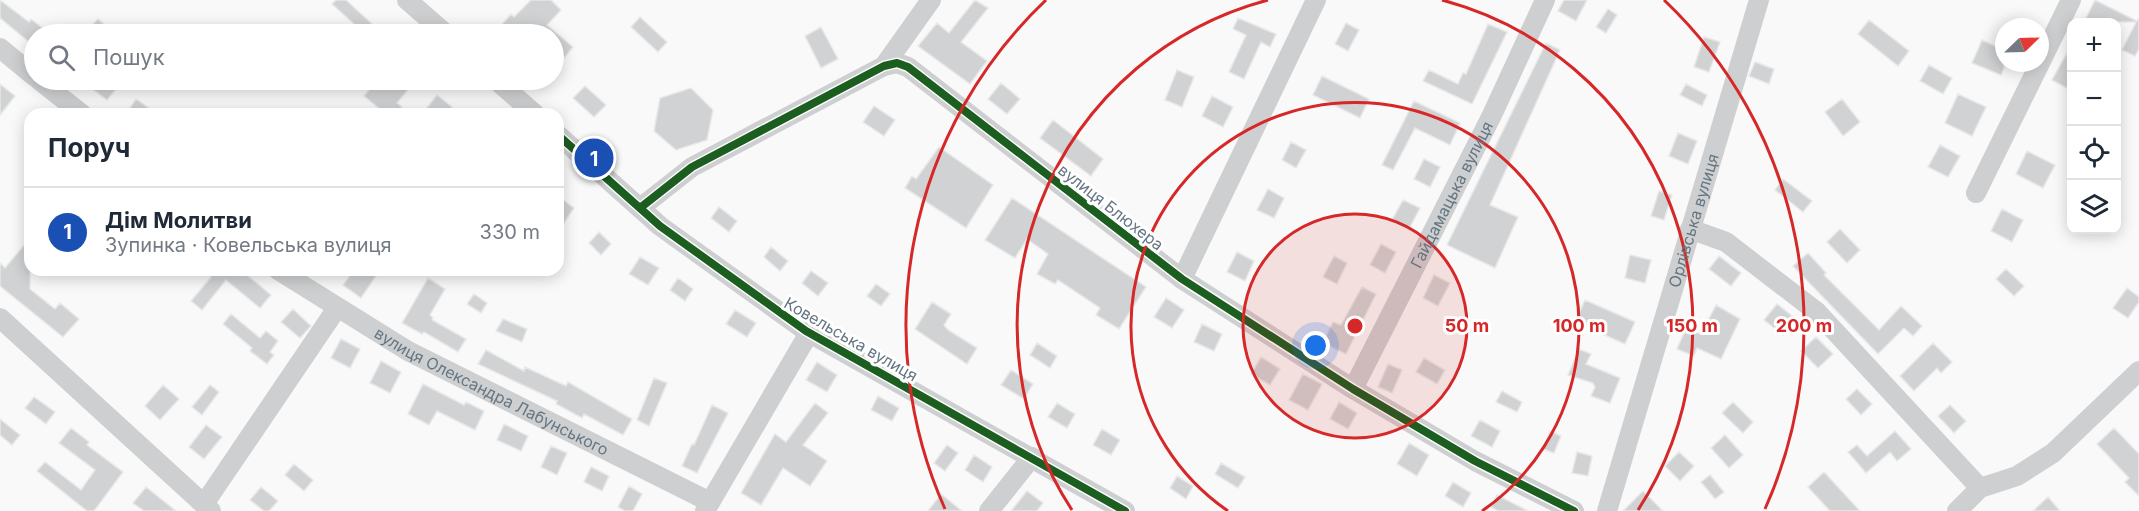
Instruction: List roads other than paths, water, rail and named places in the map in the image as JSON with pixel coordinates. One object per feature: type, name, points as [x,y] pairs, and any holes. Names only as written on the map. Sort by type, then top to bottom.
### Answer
[{"type":"street","points":[[407,0],[435,24]]},
{"type":"street","points":[[640,208],[692,167],[884,66],[931,0]]},
{"type":"street","points":[[1182,279],[1316,0]]},
{"type":"street","name":"Гайдамацька вулиця","points":[[1353,389],[1492,114],[1545,0]]},
{"type":"street","name":"Орлівська вулиця","points":[[1607,511],[1759,0]]},
{"type":"street","points":[[1976,193],[2071,0]]},
{"type":"street","points":[[0,48],[24,68]]},
{"type":"street","name":"вулиця Блюхера","points":[[884,66],[897,63],[908,67],[1182,279],[1353,389],[1475,461],[1574,511]]},
{"type":"street","points":[[52,90],[74,108]]},
{"type":"street","points":[[507,90],[528,108]]},
{"type":"street","name":"Ковельська вулиця","points":[[564,140],[640,208],[722,273],[809,333],[1125,511]]},
{"type":"street","points":[[1690,229],[1726,242],[1817,312],[1980,488]]},
{"type":"street","name":"вулиця Олександра Лабунського","points":[[287,276],[408,351],[707,507]]},
{"type":"street","points":[[0,318],[208,507],[337,309]]},
{"type":"street","points":[[707,507],[809,333]]},
{"type":"street","points":[[1957,511],[1980,488],[2017,476],[2053,453],[2139,371]]},
{"type":"street","points":[[989,511],[1032,457]]},
{"type":"place","name":"Дім Молитви","points":[[594,158]]}]
